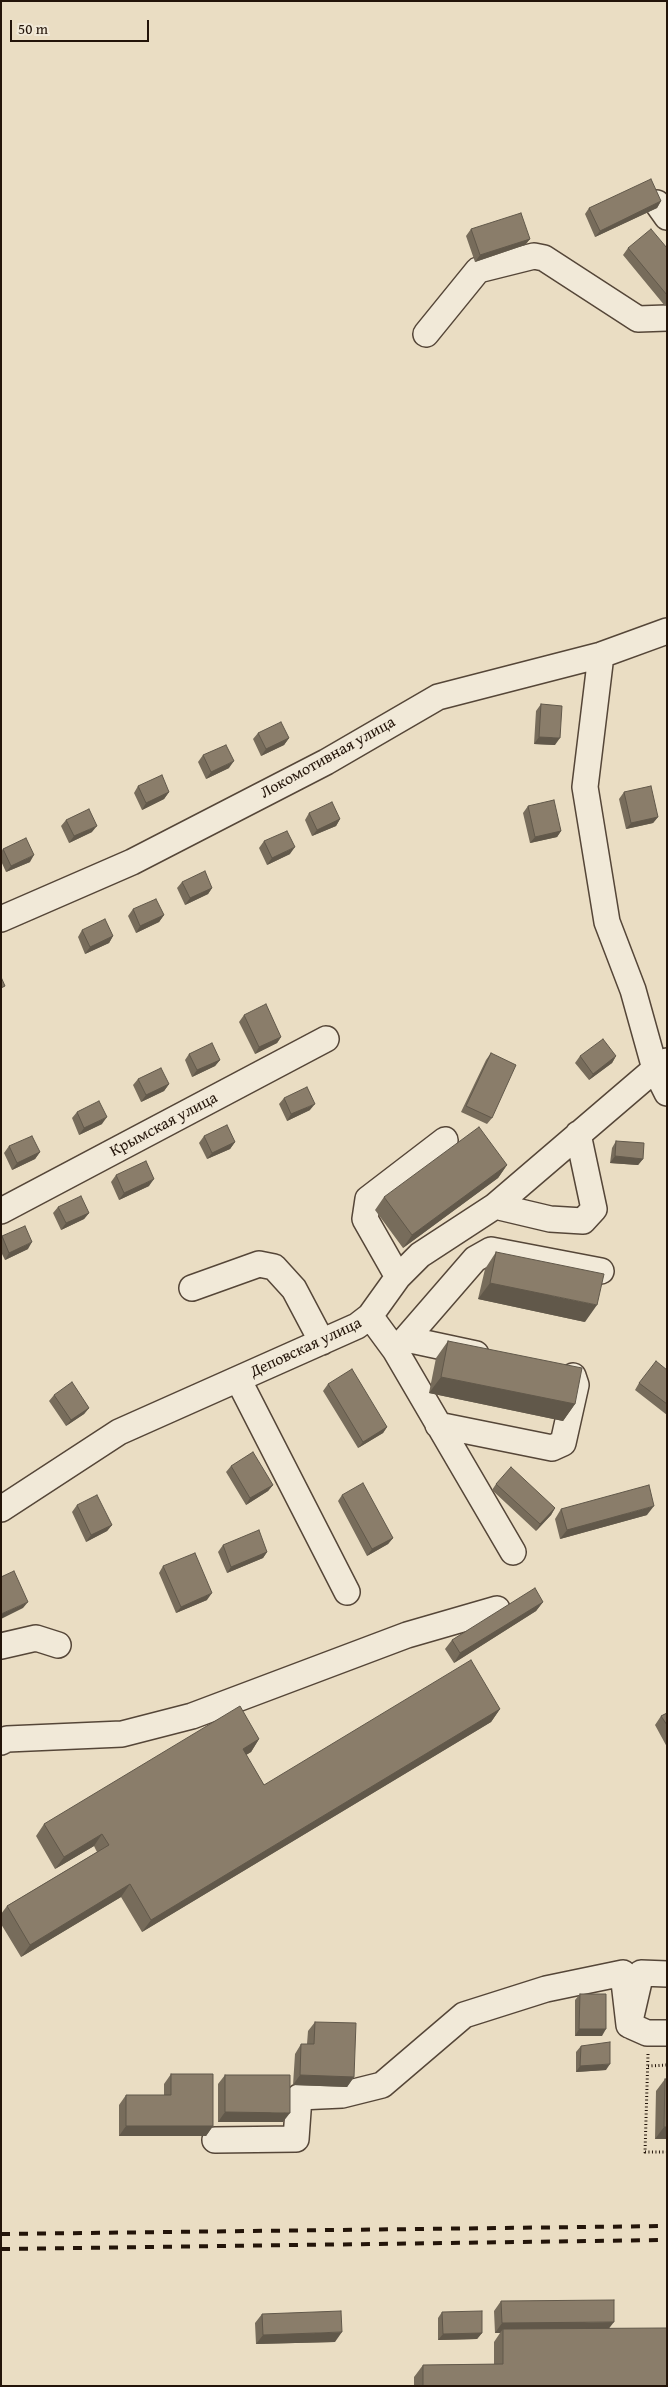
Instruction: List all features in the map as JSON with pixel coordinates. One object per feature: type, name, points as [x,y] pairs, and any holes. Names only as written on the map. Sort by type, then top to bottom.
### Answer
[{"type":"street","points":[[426,334],[478,270],[534,256],[544,258],[638,318],[667,318]]},
{"type":"street","name":"Локомотивная улица","points":[[1,919],[132,862],[326,762],[438,696],[601,656],[667,631]]},
{"type":"street","points":[[601,656],[585,787],[607,922],[661,1065],[667,1093]]},
{"type":"street","name":"Крымская улица","points":[[1,1211],[326,1039]]},
{"type":"street","name":"Деповская улица","points":[[1,1509],[120,1432],[358,1326],[370,1316],[398,1277],[420,1254],[495,1206],[661,1065]]},
{"type":"street","points":[[495,1206],[550,1219],[583,1220],[594,1210],[578,1134]]},
{"type":"street","points":[[398,1277],[365,1219],[368,1199],[445,1140]]},
{"type":"street","points":[[401,1345],[475,1258],[491,1250],[601,1271]]},
{"type":"street","points":[[192,1288],[259,1264],[274,1268],[294,1289],[322,1342]]},
{"type":"street","points":[[370,1316],[401,1345],[438,1425],[513,1552]]},
{"type":"street","points":[[401,1345],[502,1359]]},
{"type":"street","points":[[438,1425],[538,1446],[552,1448],[563,1443],[576,1385],[574,1377],[568,1373],[549,1369]]},
{"type":"street","points":[[238,1379],[347,1592]]},
{"type":"street","points":[[1,1742],[8,1739],[122,1734],[192,1716],[406,1635],[497,1609]]},
{"type":"street","points":[[1,1646],[36,1638],[58,1645]]},
{"type":"street","points":[[214,2140],[296,2138],[299,2096],[342,2095],[382,2084],[464,2015],[546,1989],[623,1973],[647,2030]]},
{"type":"street","points":[[647,2030],[641,1973],[667,1974]]},
{"type":"path","points":[[647,2030],[648,2066],[645,2152],[667,2152]]},
{"type":"path","points":[[648,2066],[667,2065]]},
{"type":"building","points":[[651,179],[661,201],[600,231],[589,208]]},
{"type":"building","points":[[521,213],[530,239],[480,255],[471,229]]},
{"type":"building","points":[[651,229],[667,248],[667,295],[628,248]]},
{"type":"building","points":[[541,704],[562,706],[560,738],[539,737]]},
{"type":"building","points":[[281,722],[289,738],[266,749],[258,733]]},
{"type":"building","points":[[226,745],[234,761],[211,772],[203,755]]},
{"type":"building","points":[[162,775],[169,792],[146,803],[138,786]]},
{"type":"building","points":[[651,786],[658,817],[631,823],[624,792]]},
{"type":"building","points":[[554,800],[561,831],[535,837],[528,806]]},
{"type":"building","points":[[332,802],[340,819],[317,830],[309,813]]},
{"type":"building","points":[[89,809],[97,826],[74,836],[66,820]]},
{"type":"building","points":[[287,831],[295,847],[272,858],[264,841]]},
{"type":"building","points":[[26,838],[34,855],[11,866],[3,849]]},
{"type":"building","points":[[205,871],[212,888],[190,898],[182,882]]},
{"type":"building","points":[[156,899],[164,915],[140,926],[133,909]]},
{"type":"building","points":[[105,919],[113,936],[90,947],[82,930]]},
{"type":"building","points":[[1,977],[5,986],[1,988]]},
{"type":"building","points":[[266,1004],[281,1037],[259,1047],[244,1015]]},
{"type":"building","points":[[603,1039],[616,1056],[593,1074],[580,1056]]},
{"type":"building","points":[[212,1043],[220,1060],[197,1070],[189,1054]]},
{"type":"building","points":[[491,1053],[516,1065],[492,1118],[466,1106]]},
{"type":"building","points":[[161,1068],[169,1084],[146,1095],[138,1079]]},
{"type":"building","points":[[307,1087],[315,1104],[291,1114],[284,1098]]},
{"type":"building","points":[[99,1101],[107,1117],[84,1128],[77,1112]]},
{"type":"building","points":[[227,1125],[235,1142],[212,1153],[204,1136]]},
{"type":"building","points":[[479,1127],[507,1165],[412,1235],[384,1197]]},
{"type":"building","points":[[32,1136],[40,1152],[17,1163],[9,1146]]},
{"type":"building","points":[[616,1141],[644,1143],[643,1159],[615,1156]]},
{"type":"building","points":[[146,1161],[154,1179],[124,1193],[116,1175]]},
{"type":"building","points":[[81,1196],[89,1213],[66,1223],[58,1207]]},
{"type":"building","points":[[25,1226],[32,1242],[9,1253],[2,1236]]},
{"type":"building","points":[[496,1252],[604,1274],[597,1305],[490,1283]]},
{"type":"building","points":[[448,1341],[582,1368],[575,1404],[441,1377]]},
{"type":"building","points":[[656,1361],[667,1370],[667,1404],[639,1383]]},
{"type":"building","points":[[352,1369],[387,1427],[363,1442],[328,1384]]},
{"type":"building","points":[[72,1382],[89,1408],[71,1420],[54,1395]]},
{"type":"building","points":[[253,1452],[273,1485],[250,1498],[231,1466]]},
{"type":"building","points":[[511,1467],[555,1508],[540,1524],[496,1484]]},
{"type":"building","points":[[363,1483],[393,1538],[372,1549],[342,1495]]},
{"type":"building","points":[[649,1485],[654,1506],[567,1530],[561,1509]]},
{"type":"building","points":[[97,1495],[112,1525],[91,1535],[77,1505]]},
{"type":"building","points":[[259,1530],[267,1552],[231,1567],[223,1545]]},
{"type":"building","points":[[195,1553],[212,1593],[181,1607],[163,1566]]},
{"type":"building","points":[[14,1571],[28,1602],[1,1614],[1,1577]]},
{"type":"building","points":[[535,1588],[543,1602],[460,1653],[452,1640]]},
{"type":"building","points":[[471,1660],[500,1709],[151,1920],[130,1884],[30,1945],[7,1906],[109,1845],[102,1834],[64,1857],[44,1824],[240,1706],[259,1739],[243,1749],[264,1785]]},
{"type":"building","points":[[667,1713],[667,1725],[661,1716]]},
{"type":"building","points":[[580,1994],[606,1994],[606,2029],[579,2029]]},
{"type":"building","points":[[315,2022],[356,2023],[354,2077],[300,2075],[301,2044],[314,2044]]},
{"type":"building","points":[[610,2042],[610,2064],[580,2066],[581,2046]]},
{"type":"building","points":[[171,2074],[213,2074],[213,2126],[126,2126],[126,2095],[171,2095]]},
{"type":"building","points":[[225,2075],[290,2075],[290,2113],[225,2112]]},
{"type":"building","points":[[665,2079],[667,2079],[667,2127],[664,2127]]},
{"type":"building","points":[[614,2300],[614,2322],[502,2323],[501,2301]]},
{"type":"building","points":[[341,2311],[342,2332],[263,2335],[262,2314]]},
{"type":"building","points":[[482,2311],[482,2333],[443,2334],[442,2312]]},
{"type":"building","points":[[667,2328],[667,2386],[423,2386],[423,2365],[503,2364],[503,2329]]},
{"type":"railway","points":[[1,2234],[667,2226]]},
{"type":"railway","points":[[1,2249],[667,2240]]}]
